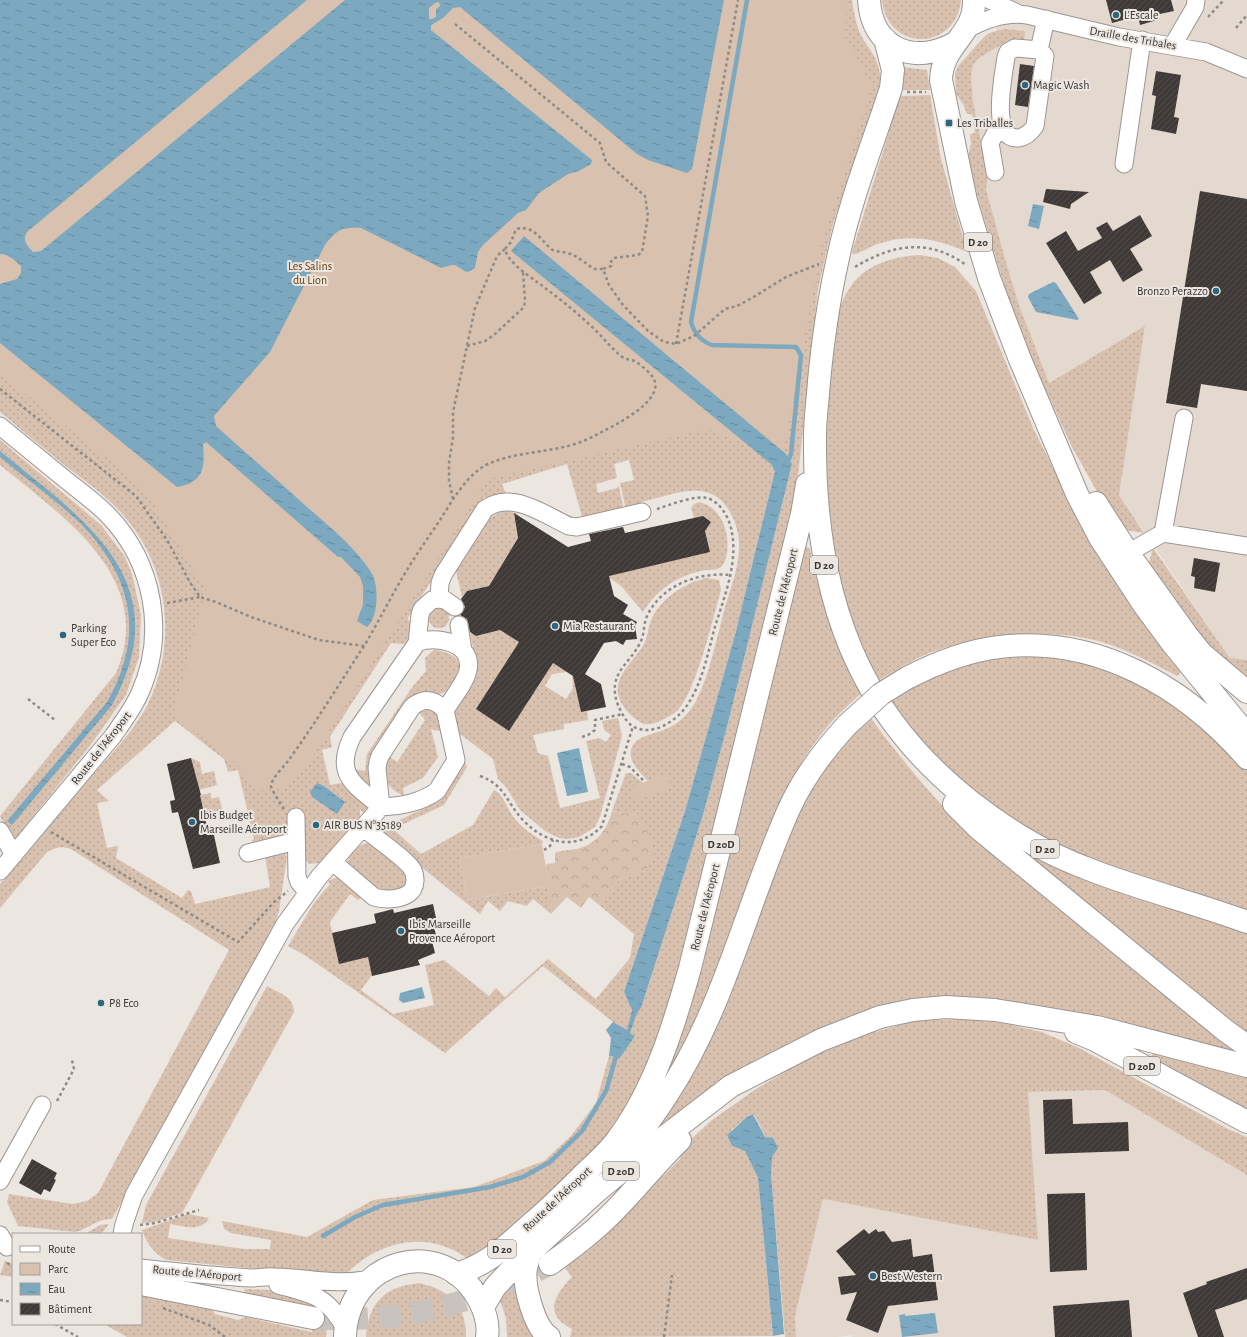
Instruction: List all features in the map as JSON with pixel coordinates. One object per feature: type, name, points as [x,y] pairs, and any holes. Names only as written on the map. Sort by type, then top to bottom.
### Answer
[{"type":"main road","points":[[869,0],[870,12],[876,27],[885,39],[897,48],[911,53],[926,54],[941,50],[960,36],[972,18],[974,0]]},
{"type":"main road","name":"D 20","points":[[960,36],[944,61],[941,80],[966,201],[991,282],[1019,357],[1077,494],[1100,538],[1172,644],[1247,735]]},
{"type":"main road","name":"D 20","points":[[885,39],[893,70],[891,88],[838,257],[823,342],[814,433],[818,521],[827,580],[835,606],[857,664],[870,688],[903,737],[938,774],[961,796],[1022,838],[1058,856],[1102,873],[1247,922]]},
{"type":"main road","name":"Route de l'Aéroport","points":[[456,1274],[482,1265],[542,1215],[610,1149],[620,1137],[644,1093],[667,1041],[690,968],[802,514],[814,433]]},
{"type":"main road","name":"D 20","points":[[1053,435],[1128,553],[1186,634],[1202,654],[1247,692]]},
{"type":"main road","points":[[542,1215],[598,1173],[631,1145],[642,1133],[678,1079],[705,1027],[723,985],[789,808],[823,752],[847,724],[881,694],[934,664],[966,654],[999,647],[1028,646],[1065,649],[1104,657],[1142,674],[1179,695],[1212,722],[1247,758]]},
{"type":"main road","points":[[903,737],[935,782],[978,828],[1226,1031],[1247,1046]]},
{"type":"main road","name":"D 20D","points":[[483,1307],[495,1287],[597,1191],[731,1086],[821,1040],[880,1017],[913,1010],[946,1007],[995,1010],[1034,1016],[1095,1040],[1247,1122]]},
{"type":"main road","points":[[1034,1016],[1097,1027],[1247,1066]]},
{"type":"main road","points":[[550,1264],[572,1248],[609,1216],[684,1135],[723,1103],[781,1060]]},
{"type":"main road","points":[[530,1253],[526,1270],[530,1300],[539,1326],[548,1337]]},
{"type":"main road","name":"Route de l'Aéroport","points":[[346,1333],[347,1316],[352,1301],[370,1279],[380,1271],[394,1265],[411,1261],[429,1262],[456,1274],[476,1294],[483,1307],[487,1321],[488,1336]]},
{"type":"main road","points":[[142,1284],[313,1318]]},
{"type":"street","name":"Draille des Tribales","points":[[990,0],[1017,13],[1106,34],[1206,52],[1247,69]]},
{"type":"street","points":[[1173,45],[1195,7],[1196,0]]},
{"type":"street","name":"Draille des Tribales","points":[[960,36],[990,18],[1017,13]]},
{"type":"street","points":[[1039,50],[1046,19]]},
{"type":"street","points":[[1124,164],[1142,40]]},
{"type":"street","points":[[1015,48],[1039,50],[1045,56],[1035,126],[1028,134],[1016,138],[1011,136],[1003,128],[1000,112],[1008,52],[1015,48]]},
{"type":"street","points":[[995,172],[990,143],[996,132],[1003,128]]},
{"type":"street","points":[[1163,533],[1184,418]]},
{"type":"street","name":"Route de l'Aéroport","points":[[0,426],[98,506],[119,528],[140,561],[150,591],[154,626],[148,672],[139,695],[128,715],[113,736],[0,871]]},
{"type":"street","points":[[439,599],[440,583],[443,575],[485,509],[490,505],[504,501],[519,503],[569,526],[577,527],[642,512]]},
{"type":"street","points":[[1128,553],[1163,533],[1247,546]]},
{"type":"street","points":[[333,862],[374,897],[381,899],[400,897],[408,894],[413,889],[415,878],[411,867],[372,818],[349,779],[346,766],[347,748],[352,737],[417,643],[422,609],[427,604],[439,599],[445,600],[455,607]]},
{"type":"street","points":[[445,710],[468,670],[468,661],[463,651],[459,625]]},
{"type":"street","points":[[417,643],[423,640],[438,639],[450,642],[463,651]]},
{"type":"street","points":[[122,1233],[134,1195],[273,945],[303,887],[333,862],[372,818],[411,804],[437,791],[456,760],[445,710],[434,701],[428,700],[412,707],[380,756],[377,768],[372,818]]},
{"type":"street","points":[[296,817],[297,876],[303,887]]},
{"type":"street","points":[[0,831],[14,855]]},
{"type":"street","points":[[248,853],[296,841]]},
{"type":"street","points":[[0,1181],[42,1106]]},
{"type":"street","name":"Route de l'Aéroport","points":[[142,1268],[253,1278],[274,1277],[332,1283],[352,1283],[370,1279]]},
{"type":"street","name":"Route de l'Aéroport","points":[[253,1278],[305,1292],[325,1301],[337,1314],[346,1333]]},
{"type":"path","points":[[676,344],[738,0]]},
{"type":"path","points":[[1236,28],[1247,15]]},
{"type":"path","points":[[453,500],[449,481],[449,463],[453,436],[453,412],[477,301],[497,256],[511,242],[516,229],[523,227],[542,237],[554,251],[565,252],[579,257],[594,269],[603,269],[611,266],[610,263],[614,258],[638,255],[642,252],[648,216],[644,196],[606,162],[600,143],[455,24]]},
{"type":"path","points":[[903,92],[933,92]]},
{"type":"path","points":[[854,268],[877,255],[907,247],[924,246],[949,254],[967,266]]},
{"type":"path","points":[[296,817],[293,813],[285,810],[273,792],[271,787],[272,782],[289,760],[364,646],[404,575],[453,500],[471,477],[487,464],[503,459],[569,447],[586,440],[629,417],[648,402],[655,391],[656,382],[651,374],[632,360],[626,360],[620,356],[590,325],[510,259],[505,249]]},
{"type":"path","points":[[603,269],[609,285],[623,304],[648,331],[664,342],[676,344],[694,336],[725,309],[737,306],[786,277],[821,264]]},
{"type":"path","points":[[467,346],[485,341],[494,335],[524,307],[523,271]]},
{"type":"path","points":[[0,389],[136,496],[167,540],[191,584],[200,597]]},
{"type":"path","points":[[642,512],[699,498],[707,498],[714,502],[726,515],[733,534],[733,546],[730,576],[702,674],[691,700],[682,712],[661,727],[649,730],[633,726],[622,714],[615,697],[614,682],[625,662],[641,641],[644,625],[654,604],[671,589],[692,578],[716,574],[730,576]]},
{"type":"path","points":[[152,605],[200,597],[251,617],[319,640],[364,646]]},
{"type":"path","points":[[28,699],[54,720]]},
{"type":"path","points":[[582,737],[595,730],[595,720],[622,714]]},
{"type":"path","points":[[480,776],[498,786],[522,819],[533,829],[553,840],[574,842],[585,840],[602,826],[633,726]]},
{"type":"path","points":[[622,764],[630,767],[645,782]]},
{"type":"path","points":[[39,824],[238,942],[273,903],[303,887]]},
{"type":"path","points":[[544,850],[550,846],[553,840]]},
{"type":"path","points":[[664,1337],[672,1275]]},
{"type":"path","points":[[0,1300],[12,1302]]},
{"type":"path","points":[[158,1307],[208,1325],[225,1337]]},
{"type":"path","points":[[57,1325],[78,1337]]},
{"type":"shaded area","points":[[991,0],[1247,0],[1247,660],[1230,658],[1119,495],[1145,327],[1049,384],[1019,305],[986,189],[989,168],[983,151],[973,101],[971,75],[973,65],[979,58],[999,46]]},
{"type":"shaded area","points":[[1105,1090],[1247,1175],[1247,1337],[852,1337],[852,1335],[838,1337],[796,1337],[795,1316],[823,1199],[1038,1240],[1028,1092]]},
{"type":"green space","name":"Les Salins du Lion","points":[[0,0],[847,0],[845,37],[872,86],[822,244],[782,459],[708,429],[488,479],[307,766],[286,789],[259,790],[236,764],[173,714],[206,590],[144,488],[0,374]]},
{"type":"green space","name":"Les Salins du Lion","points":[[724,0],[852,0],[858,28],[877,61],[881,80],[833,224],[818,289],[795,504],[669,1003],[648,1062],[629,1104],[592,1158],[480,1254],[469,1260],[453,1250],[437,1244],[420,1242],[403,1243],[387,1247],[371,1255],[356,1265],[343,1277],[166,1260],[154,1251],[148,1244],[142,1230],[188,1214],[209,1218],[202,1226],[197,1227],[186,1227],[170,1224],[168,1238],[244,1249],[270,1249],[271,1240],[231,1233],[224,1229],[222,1221],[307,1237],[373,1200],[474,1187],[544,1161],[570,1137],[596,1103],[609,1056],[620,1058],[635,1036],[630,1033],[637,1012],[641,1008],[703,815],[727,727],[792,464],[771,464],[775,471],[735,635],[685,811],[624,992],[632,1010],[627,1031],[613,1022],[543,966],[445,1053],[306,956],[288,946],[314,903],[330,884],[328,881],[338,877],[362,897],[358,900],[350,894],[330,922],[339,963],[368,956],[372,975],[361,990],[393,1014],[434,1005],[425,965],[444,960],[489,996],[496,988],[505,997],[548,959],[596,999],[630,958],[634,934],[598,904],[619,880],[646,871],[640,815],[612,811],[626,773],[631,773],[643,783],[648,781],[632,761],[632,747],[643,737],[664,730],[677,723],[684,717],[696,701],[705,679],[738,560],[739,543],[737,528],[731,514],[715,496],[701,491],[684,492],[641,502],[642,507],[626,510],[620,483],[634,480],[629,460],[614,464],[617,478],[596,484],[598,493],[617,488],[619,486],[624,511],[583,520],[567,464],[502,484],[506,494],[483,498],[408,618],[410,632],[407,641],[404,644],[391,643],[330,737],[332,747],[322,750],[330,785],[341,783],[366,805],[368,809],[367,815],[360,810],[360,817],[319,863],[309,864],[306,861],[304,854],[305,815],[289,815],[288,833],[285,836],[255,842],[251,841],[254,839],[238,770],[228,772],[224,759],[175,721],[97,790],[109,801],[97,803],[107,848],[117,846],[116,858],[182,898],[188,890],[191,891],[195,904],[270,887],[265,856],[283,851],[287,857],[279,911],[274,927],[112,1219],[102,1220],[85,1229],[75,1232],[18,1226],[7,1202],[9,1194],[73,1204],[87,1201],[98,1193],[229,950],[68,848],[62,847],[47,852],[0,908],[0,884],[122,742],[142,714],[157,682],[163,658],[165,634],[164,610],[160,587],[153,564],[143,542],[129,522],[100,493],[0,412],[0,343]]},
{"type":"green space","points":[[882,0],[961,0],[956,17],[947,29],[935,37],[922,39],[908,37],[896,29],[887,17]]},
{"type":"green space","points":[[1004,29],[1025,31],[1024,41],[999,46],[979,58],[973,65],[971,75],[973,101],[983,151],[989,168],[986,189],[1004,255],[1019,305],[1049,383],[1145,326],[1119,495],[1144,533],[1118,529],[1072,447],[1016,325],[967,162],[971,143],[970,134],[975,133],[972,114],[967,114],[963,104],[956,94],[955,74],[958,66],[984,37],[989,33]]},
{"type":"green space","points":[[903,67],[927,70],[930,90],[903,90]]},
{"type":"green space","points":[[930,95],[941,159],[966,248],[962,250],[931,240],[910,238],[889,241],[853,254],[852,252],[900,96]]},
{"type":"green space","points":[[920,255],[938,258],[955,267],[976,291],[1034,430],[1078,517],[1183,671],[1177,676],[1136,655],[1111,645],[1089,639],[1064,635],[1039,634],[988,638],[939,649],[918,658],[878,681],[848,612],[839,582],[833,552],[826,490],[826,428],[833,346],[841,304],[845,295],[857,278],[873,267],[891,259]]},
{"type":"green space","points":[[0,440],[101,525],[125,557],[132,574],[141,615],[139,657],[126,695],[92,743],[15,839],[9,833],[0,816],[116,673],[125,639],[124,608],[114,579],[97,553],[75,529],[50,506],[0,465]]},
{"type":"green space","points":[[699,502],[713,509],[718,515],[725,529],[728,545],[724,562],[719,568],[703,570],[675,581],[654,597],[643,612],[621,586],[607,576],[710,552],[705,531],[711,522],[704,517],[694,518],[691,508],[694,504]]},
{"type":"green space","points":[[506,510],[518,514],[514,514],[518,538],[489,586],[467,591],[462,597],[456,571],[491,517]]},
{"type":"green space","points":[[804,547],[808,547],[810,549],[824,605],[845,658],[862,693],[841,712],[823,732],[801,763],[783,796],[767,830],[716,974],[702,1009],[690,1035],[667,1077],[664,1078]]},
{"type":"green space","points":[[1153,548],[1230,658],[1247,660],[1247,683],[1208,643],[1151,568],[1149,562]]},
{"type":"green space","points":[[707,578],[719,580],[721,590],[703,653],[685,701],[678,710],[667,718],[650,724],[642,723],[636,720],[629,713],[619,698],[618,687],[623,673],[644,644],[655,612],[667,598],[698,580]]},
{"type":"green space","points":[[439,606],[448,611],[450,615],[448,618],[450,619],[445,627],[437,628],[431,625],[429,611]]},
{"type":"green space","points":[[500,630],[523,644],[519,652],[514,650],[476,709],[551,662],[567,672],[552,674],[545,686],[566,699],[573,688],[572,675],[585,684],[588,720],[564,724],[564,729],[533,735],[538,753],[548,756],[560,808],[600,798],[586,741],[599,738],[606,742],[611,735],[604,730],[602,721],[618,718],[622,736],[600,817],[595,827],[579,837],[568,839],[559,838],[545,831],[520,810],[506,787],[498,779],[493,759],[456,731],[451,713],[476,665],[470,632],[477,636]]},
{"type":"green space","points":[[434,650],[442,651],[455,657],[461,664],[462,668],[453,685],[447,691],[429,695],[370,785],[365,786],[353,769],[365,771],[367,754],[413,686],[426,671],[425,658]]},
{"type":"green space","points":[[1045,656],[1101,667],[1154,688],[1247,765],[1247,910],[1085,858],[1052,842],[1007,816],[979,796],[925,746],[892,702],[911,689],[930,679],[965,666],[1002,659]]},
{"type":"green space","points":[[425,706],[438,713],[443,732],[431,729],[438,757],[423,778],[403,788],[404,795],[393,789],[386,779],[383,767],[384,760],[386,754],[397,762],[425,720],[417,710]]},
{"type":"green space","points":[[871,718],[890,744],[951,815],[1244,1057],[1040,1006],[1000,999],[958,997],[881,1008],[628,1155],[726,1003],[795,820],[816,780],[836,754]]},
{"type":"green space","points":[[191,758],[200,762],[202,774],[214,771],[217,785],[199,790]]},
{"type":"green space","points":[[465,762],[467,767],[444,805],[393,829],[421,854],[473,825],[494,790],[501,796],[519,823],[528,832],[543,841],[542,844],[460,858],[467,900],[549,886],[551,914],[533,899],[527,906],[508,901],[500,911],[488,901],[480,914],[381,835],[379,827],[386,824],[391,824],[440,801]]},
{"type":"green space","points":[[667,774],[672,788],[636,801],[631,787]]},
{"type":"green space","points":[[210,793],[212,799],[219,797],[225,820],[222,821],[219,811],[204,814],[200,795]]},
{"type":"green space","points":[[612,811],[640,815],[655,851],[646,871],[619,880],[598,904],[589,897],[581,908],[567,897],[551,914],[546,864],[555,863],[555,853],[577,849],[591,843],[596,839],[604,830]]},
{"type":"green space","points":[[369,843],[404,870],[409,879],[403,890],[380,892],[347,866],[347,862],[351,854],[361,845]]},
{"type":"green space","points":[[542,844],[549,886],[467,900],[460,858]]},
{"type":"green space","points":[[1030,856],[1082,879],[1137,899],[1247,933],[1247,1038],[1028,860]]},
{"type":"green space","points":[[267,986],[285,996],[291,1002],[294,1012],[182,1213],[154,1222],[142,1223],[146,1205]]},
{"type":"green space","points":[[961,1019],[1002,1023],[1042,1032],[1079,1048],[1228,1129],[1247,1137],[1247,1175],[1105,1090],[1028,1092],[1038,1240],[823,1199],[795,1316],[796,1337],[785,1337],[769,1149],[754,1114],[731,1130],[732,1146],[745,1151],[758,1178],[773,1336],[570,1337],[572,1329],[557,1318],[554,1304],[560,1291],[572,1277],[565,1268],[589,1250],[612,1229],[633,1207],[652,1180],[663,1176],[680,1159],[682,1147],[712,1120],[756,1089],[813,1056],[868,1034],[914,1021]]},
{"type":"green space","points":[[1157,1052],[1247,1074],[1247,1111],[1154,1061],[1151,1057],[1153,1053]]},
{"type":"green space","points":[[109,1224],[102,1233],[87,1233],[100,1225]]},
{"type":"green space","points":[[5,1261],[12,1264],[12,1277],[0,1275]]},
{"type":"green space","points":[[516,1276],[538,1337],[507,1337],[506,1318],[499,1298]]},
{"type":"green space","points":[[419,1283],[438,1289],[453,1300],[459,1307],[463,1316],[466,1337],[366,1337],[371,1314],[380,1298],[396,1288]]},
{"type":"green space","points":[[245,1289],[270,1290],[288,1293],[307,1299],[328,1314],[326,1337],[127,1337],[106,1325],[142,1325],[142,1292],[211,1307],[215,1314],[238,1320],[245,1317],[312,1332],[315,1310],[242,1297]]},
{"type":"water","points":[[0,0],[307,0],[27,232],[25,240],[33,252],[41,251],[345,0],[724,0],[692,169],[687,173],[648,160],[637,154],[460,7],[453,8],[443,18],[431,25],[431,30],[592,160],[591,164],[579,171],[568,174],[539,193],[526,210],[518,213],[483,245],[478,252],[475,268],[468,272],[454,265],[441,268],[361,228],[340,230],[325,245],[270,352],[214,416],[216,426],[349,545],[371,572],[374,577],[375,584],[376,608],[374,616],[367,627],[357,621],[363,605],[363,586],[360,577],[341,557],[338,557],[206,442],[203,444],[203,467],[198,478],[186,485],[177,487],[0,343],[0,284],[17,279],[21,273],[21,266],[9,256],[0,254]],"holes":[[[439,2],[440,6],[436,9],[436,17],[429,19],[429,8],[435,3]]]},
{"type":"water","points":[[1033,204],[1044,206],[1039,229],[1028,226]]},
{"type":"water","points":[[524,236],[786,454],[792,464],[727,727],[703,815],[641,1008],[637,1013],[630,1033],[635,1036],[620,1058],[609,1056],[611,1038],[606,1030],[613,1022],[627,1030],[632,1010],[624,992],[685,811],[735,635],[775,471],[771,464],[511,251]]},
{"type":"water","points":[[1053,282],[1056,283],[1079,319],[1077,320],[1036,312],[1028,297],[1029,294]]},
{"type":"water","points":[[0,451],[63,503],[91,529],[113,558],[129,589],[135,623],[130,661],[112,705],[12,825],[7,821],[107,702],[119,677],[126,653],[129,630],[128,608],[122,586],[112,564],[98,543],[71,514],[0,457]]},
{"type":"water","points":[[579,748],[588,792],[567,796],[557,753]]},
{"type":"water","points":[[317,783],[324,786],[345,802],[337,814],[312,797],[310,792]]},
{"type":"water","points":[[422,987],[425,998],[403,1003],[399,1000],[400,993]]},
{"type":"water","points":[[753,1114],[765,1137],[773,1138],[778,1148],[772,1157],[771,1173],[784,1334],[773,1336],[758,1178],[745,1151],[732,1146],[727,1135],[747,1117]]},
{"type":"water","points":[[935,1313],[938,1333],[902,1337],[899,1315],[905,1314],[905,1316]]},
{"type":"building","points":[[1106,0],[1171,0],[1174,11],[1155,15],[1157,20],[1140,25],[1138,16],[1112,23]]},
{"type":"building","name":"Magic Wash","points":[[1020,64],[1034,66],[1028,107],[1015,105]]},
{"type":"building","points":[[1156,71],[1181,75],[1174,117],[1179,118],[1176,134],[1151,129],[1156,96],[1152,95]]},
{"type":"building","points":[[1046,189],[1089,192],[1071,204],[1070,209],[1043,202]]},
{"type":"building","name":"Bronzo Perazzo","points":[[1200,191],[1247,199],[1247,391],[1201,384],[1197,408],[1166,403]]},
{"type":"building","points":[[1140,215],[1152,236],[1130,249],[1143,270],[1123,282],[1110,260],[1090,272],[1102,293],[1084,304],[1046,243],[1066,231],[1078,251],[1102,238],[1096,228],[1107,222],[1113,231]]},
{"type":"building","name":"Mia Restaurant","points":[[514,513],[568,547],[591,541],[589,534],[623,527],[625,533],[703,516],[711,522],[705,531],[710,552],[609,576],[614,596],[628,605],[623,614],[637,622],[635,626],[637,639],[626,640],[623,645],[616,641],[604,643],[585,674],[601,684],[606,707],[581,712],[573,676],[553,663],[509,731],[476,709],[519,642],[500,630],[476,636],[470,632],[467,619],[460,615],[465,607],[461,599],[467,591],[489,586],[518,538]]},
{"type":"building","points":[[1194,558],[1220,563],[1215,592],[1194,588],[1195,577],[1191,576]]},
{"type":"building","points":[[191,758],[201,795],[207,827],[212,826],[220,863],[193,869],[178,812],[172,813],[170,801],[175,800],[167,764]]},
{"type":"building","points":[[433,904],[436,918],[432,919],[437,939],[432,941],[435,953],[418,960],[420,965],[372,976],[368,957],[339,964],[332,933],[376,923],[374,914],[393,909],[394,913]]},
{"type":"building","points":[[1072,1099],[1073,1124],[1128,1122],[1129,1151],[1045,1154],[1043,1100]]},
{"type":"building","points":[[32,1159],[57,1173],[54,1179],[56,1180],[50,1192],[44,1189],[41,1195],[19,1183]]},
{"type":"building","points":[[1085,1193],[1087,1270],[1050,1272],[1047,1194]]},
{"type":"building","points":[[864,1229],[869,1234],[876,1229],[878,1232],[884,1231],[892,1242],[911,1239],[913,1257],[932,1254],[938,1300],[888,1306],[878,1333],[846,1320],[857,1292],[841,1295],[838,1277],[856,1275],[836,1251]]},
{"type":"building","points":[[1247,1268],[1247,1299],[1215,1310],[1224,1337],[1198,1337],[1183,1293],[1207,1284],[1206,1282]]},
{"type":"building","points":[[1129,1300],[1132,1337],[1055,1337],[1053,1306]]},
{"type":"waterway","points":[[747,0],[691,322],[698,336],[712,345],[796,347],[801,355],[791,454],[787,463]]},
{"type":"waterway","points":[[323,1236],[355,1217],[383,1205],[490,1187],[523,1177],[550,1162],[582,1131],[606,1091],[617,1053]]},
{"type":"tunnel","points":[[313,1318],[375,1318],[436,1308],[494,1290],[550,1264]]},
{"type":"place","name":"L'Escale","points":[[1116,15]]},
{"type":"place","name":"Magic Wash","points":[[1025,85]]},
{"type":"place","name":"Les Triballes","points":[[949,123]]},
{"type":"place","name":"Bronzo Perazzo","points":[[1216,291]]},
{"type":"place","name":"Mia Restaurant","points":[[555,626]]},
{"type":"place","name":"Parking Super Eco","points":[[63,635]]},
{"type":"place","name":"Ibis Budget Marseille Aéroport","points":[[192,822]]},
{"type":"place","name":"AIR BUS N°35189","points":[[316,825]]},
{"type":"place","name":"Ibis Marseille Provence Aéroport","points":[[401,931]]},
{"type":"place","name":"P8 Eco","points":[[101,1003]]},
{"type":"place","name":"Best Western","points":[[873,1276]]}]
